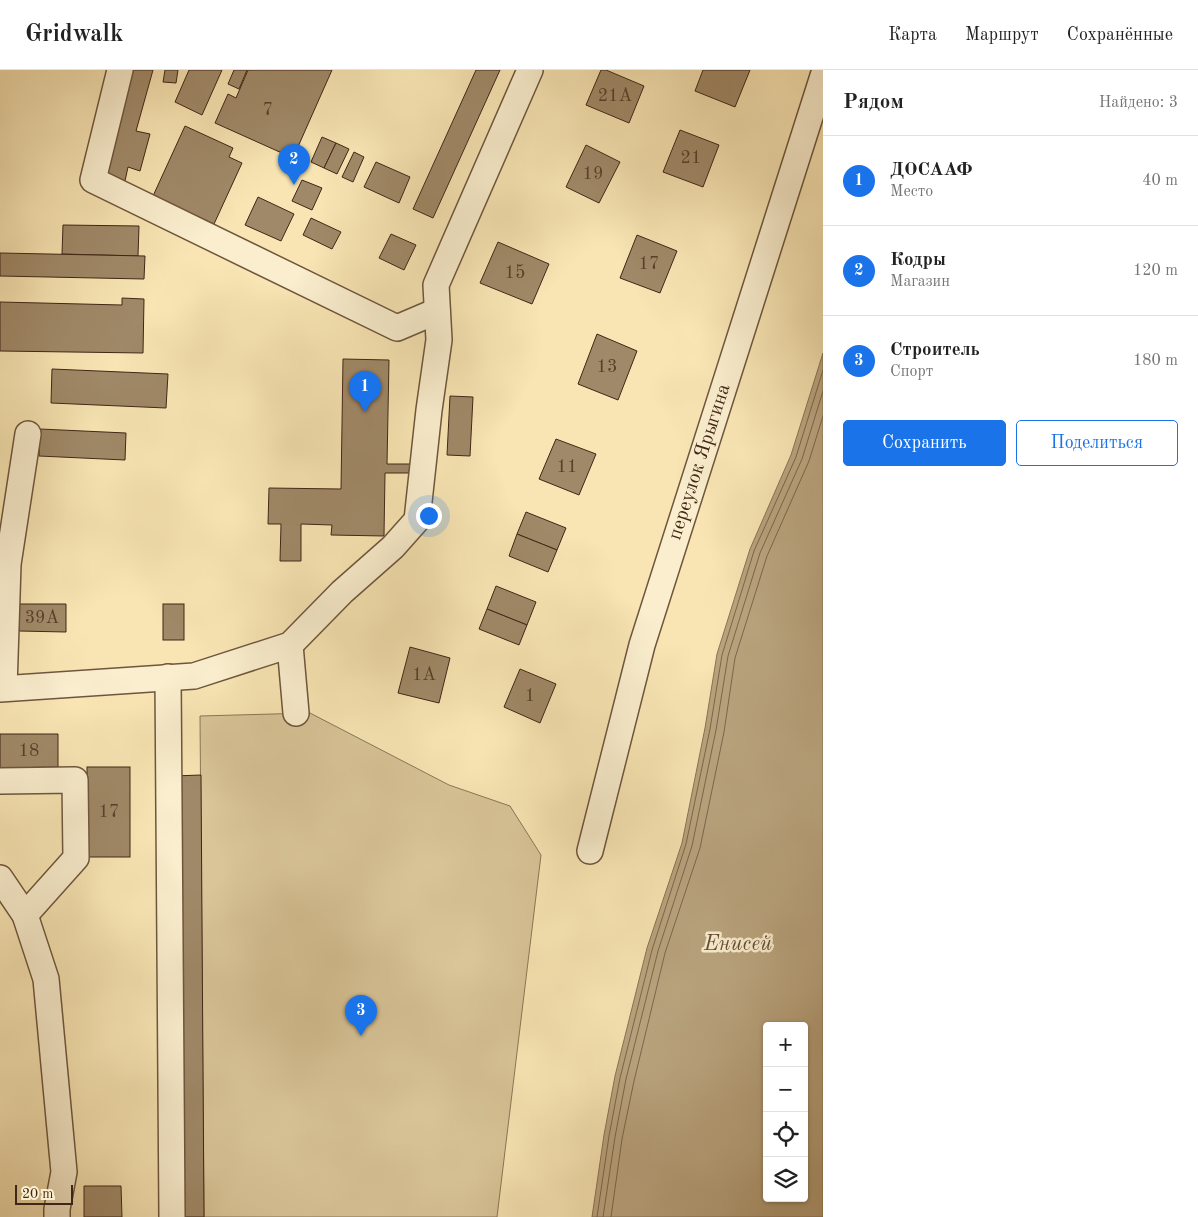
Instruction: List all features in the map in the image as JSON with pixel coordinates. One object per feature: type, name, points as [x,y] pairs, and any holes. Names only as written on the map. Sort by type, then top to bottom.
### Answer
[{"type":"street","points":[[120,70],[93,180],[397,328],[437,311]]},
{"type":"street","points":[[28,434],[8,564],[2,689],[194,676],[290,644],[342,592],[393,547],[417,520],[439,340],[436,285],[530,70]]},
{"type":"street","name":"переулок Ярыгина","points":[[590,851],[642,644],[823,76]]},
{"type":"street","points":[[290,644],[296,713]]},
{"type":"street","points":[[168,677],[172,1217]]},
{"type":"street","points":[[0,781],[76,780],[76,858],[25,915]]},
{"type":"street","points":[[0,878],[25,915],[46,979],[64,1172],[57,1217]]},
{"type":"shaded area","points":[[310,713],[449,785],[510,806],[541,855],[497,1217],[204,1217],[200,716]]},
{"type":"water","name":"Енисей","points":[[823,353],[823,1217],[592,1217],[615,1076],[647,948],[682,843],[705,728],[717,654],[750,549],[791,455]]},
{"type":"building","points":[[127,70],[153,70],[136,131],[150,134],[140,171],[128,167],[125,181],[98,174]]},
{"type":"building","points":[[165,70],[178,70],[176,83],[163,82]]},
{"type":"building","points":[[189,70],[222,70],[202,115],[175,102]]},
{"type":"building","points":[[234,70],[247,70],[239,89],[228,84]]},
{"type":"building","points":[[248,70],[332,70],[293,158],[215,123],[228,94],[236,98]]},
{"type":"building","points":[[476,70],[500,70],[433,218],[413,209]]},
{"type":"building","points":[[601,70],[606,70],[644,86],[629,123],[586,105]]},
{"type":"building","points":[[703,70],[750,70],[735,107],[695,91]]},
{"type":"building","points":[[185,126],[233,148],[229,157],[242,163],[214,224],[153,196]]},
{"type":"building","points":[[680,130],[719,145],[703,187],[663,172]]},
{"type":"building","points":[[322,137],[336,143],[324,168],[311,162]]},
{"type":"building","points":[[336,143],[349,149],[337,174],[324,168]]},
{"type":"building","points":[[586,145],[620,162],[599,203],[566,187]]},
{"type":"building","points":[[354,152],[364,157],[353,182],[342,177]]},
{"type":"building","points":[[376,162],[410,177],[399,203],[364,187]]},
{"type":"building","points":[[302,180],[322,188],[312,210],[292,201]]},
{"type":"building","points":[[258,197],[294,214],[281,241],[245,225]]},
{"type":"building","points":[[311,218],[341,232],[332,249],[303,235]]},
{"type":"building","points":[[63,225],[139,226],[138,256],[62,254]]},
{"type":"building","points":[[391,234],[416,245],[404,270],[379,258]]},
{"type":"building","points":[[637,235],[677,251],[660,293],[620,278]]},
{"type":"building","points":[[498,242],[549,264],[532,304],[480,283]]},
{"type":"building","points":[[0,253],[145,256],[144,279],[0,276]]},
{"type":"building","points":[[122,298],[144,299],[143,353],[0,351],[0,302],[122,305]]},
{"type":"building","points":[[597,334],[637,351],[618,400],[578,384]]},
{"type":"building","points":[[343,359],[389,360],[387,464],[410,464],[409,473],[385,473],[384,536],[331,535],[332,525],[301,524],[301,561],[280,561],[281,524],[268,524],[269,488],[341,489]]},
{"type":"building","points":[[52,369],[168,374],[166,408],[51,403]]},
{"type":"building","points":[[450,396],[473,397],[470,456],[447,455]]},
{"type":"building","points":[[40,429],[126,433],[125,460],[39,456]]},
{"type":"building","points":[[556,439],[596,454],[579,495],[539,479]]},
{"type":"building","points":[[526,512],[566,528],[557,550],[517,534]]},
{"type":"building","points":[[517,534],[557,550],[548,572],[509,556]]},
{"type":"building","points":[[496,586],[536,602],[527,625],[487,609]]},
{"type":"building","points":[[19,604],[66,604],[66,632],[19,631]]},
{"type":"building","points":[[163,604],[184,604],[184,640],[163,640]]},
{"type":"building","points":[[487,609],[527,625],[519,645],[479,629]]},
{"type":"building","points":[[410,647],[450,658],[439,703],[398,693]]},
{"type":"building","points":[[520,669],[556,684],[540,723],[504,707]]},
{"type":"building","points":[[0,734],[58,734],[58,767],[0,768]]},
{"type":"building","points":[[87,767],[130,767],[130,857],[87,857]]},
{"type":"building","points":[[201,775],[204,1217],[175,1217],[173,776]]},
{"type":"building","points":[[84,1186],[121,1186],[122,1217],[84,1217]]},
{"type":"place","name":"Кодры","points":[[294,185]]},
{"type":"place","name":"ДОСААФ","points":[[365,412]]},
{"type":"place","name":"Строитель","points":[[361,1036]]}]
